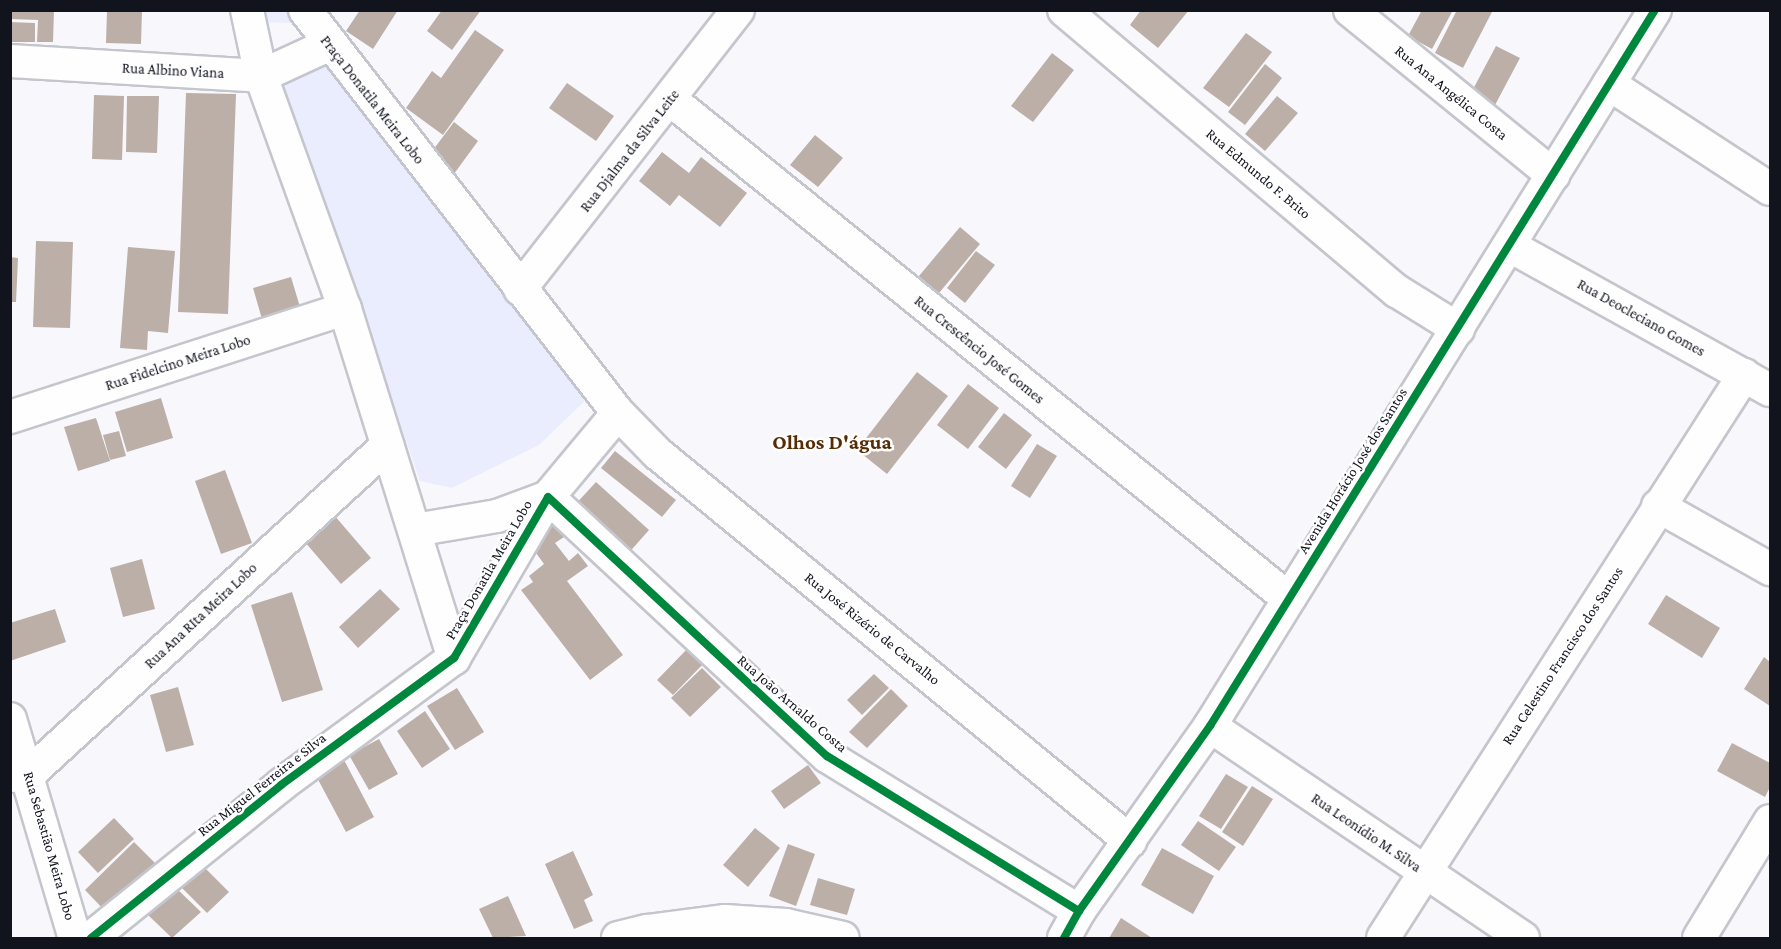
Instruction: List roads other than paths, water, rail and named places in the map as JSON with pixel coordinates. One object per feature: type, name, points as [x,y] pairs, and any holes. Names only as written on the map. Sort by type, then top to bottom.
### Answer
[{"type":"street","name":"Praça Donatila Meira Lobo","points":[[247,10],[261,76],[345,309],[454,657]]},
{"type":"street","name":"Praça Donatila Meira Lobo","points":[[305,10],[328,45],[618,413],[548,497],[454,657]]},
{"type":"street","name":"Rua Djalma da Silva Leite","points":[[520,289],[671,99],[738,10]]},
{"type":"street","name":"Rua Edmundo F. Brito","points":[[1064,10],[1397,291],[1458,329]]},
{"type":"street","name":"Avenida Horácio José dos Santos","points":[[1064,939],[1079,912],[1210,726],[1655,10]]},
{"type":"street","name":"Rua Ana Angélica Costa","points":[[1353,12],[1553,175]]},
{"type":"street","name":"Rua Albino Viana","points":[[10,61],[261,76],[328,45]]},
{"type":"street","points":[[1609,84],[1770,189]]},
{"type":"street","name":"Rua Crescêncio José Gomes","points":[[671,99],[1289,598]]},
{"type":"street","name":"Rua Deocleciano Gomes","points":[[1510,246],[1757,382]]},
{"type":"street","name":"Rua Fidelcino Meira Lobo","points":[[10,417],[345,309]]},
{"type":"street","name":"Rua Celestino Francisco dos Santos","points":[[1383,939],[1658,506],[1757,382]]},
{"type":"street","name":"Rua José Rizério de Carvalho","points":[[618,413],[657,453],[1130,841]]},
{"type":"street","name":"Rua Ana RIta Meira Lobo","points":[[20,775],[387,446]]},
{"type":"street","name":"Praça Donatila Meira Lobo","points":[[416,530],[497,516],[548,497]]},
{"type":"street","name":"Rua João Arnaldo Costa","points":[[548,497],[827,756],[1079,912]]},
{"type":"street","points":[[1658,506],[1770,569]]},
{"type":"street","name":"Rua Miguel Ferreira e Silva","points":[[91,939],[281,785],[454,657]]},
{"type":"street","name":"Rua Sebastião Meira Lobo","points":[[10,719],[20,775],[75,939]]},
{"type":"street","name":"Rua Leonídio M. Silva","points":[[1210,726],[1523,939]]},
{"type":"street","points":[[1699,939],[1770,821]]},
{"type":"street","points":[[618,939],[647,931],[725,921],[786,925],[843,939]]},
{"type":"district","name":"Olhos D'água","points":[[832,442]]}]
